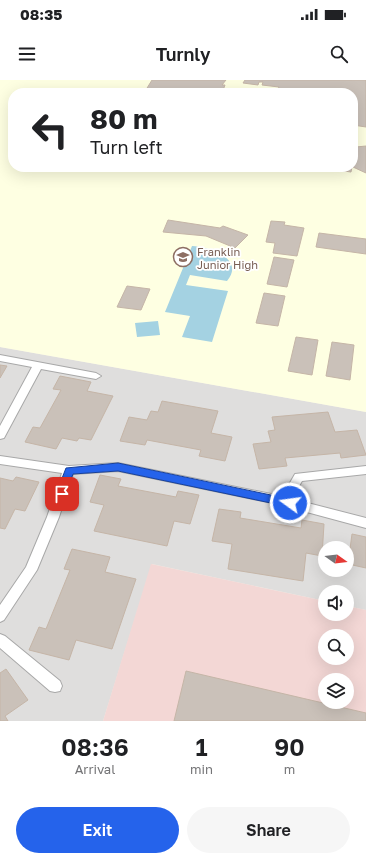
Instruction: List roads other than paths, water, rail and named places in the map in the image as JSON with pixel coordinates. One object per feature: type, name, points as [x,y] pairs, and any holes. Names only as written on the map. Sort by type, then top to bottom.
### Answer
[{"type":"lane","points":[[0,358],[96,376]]},
{"type":"lane","points":[[0,435],[38,365]]},
{"type":"lane","points":[[0,460],[70,470],[118,467],[290,503],[366,523]]},
{"type":"lane","points":[[0,616],[31,570],[53,517],[70,470]]},
{"type":"lane","points":[[290,503],[292,488],[299,477],[366,470]]},
{"type":"lane","points":[[0,640],[55,686]]},
{"type":"water","points":[[192,246],[215,251],[223,255],[232,266],[232,273],[227,281],[190,275],[186,285],[228,291],[212,342],[182,337],[190,316],[165,312]]},
{"type":"water","points":[[158,321],[160,335],[137,337],[135,323]]},
{"type":"place","name":"Franklin Junior High","points":[[183,257]]}]
